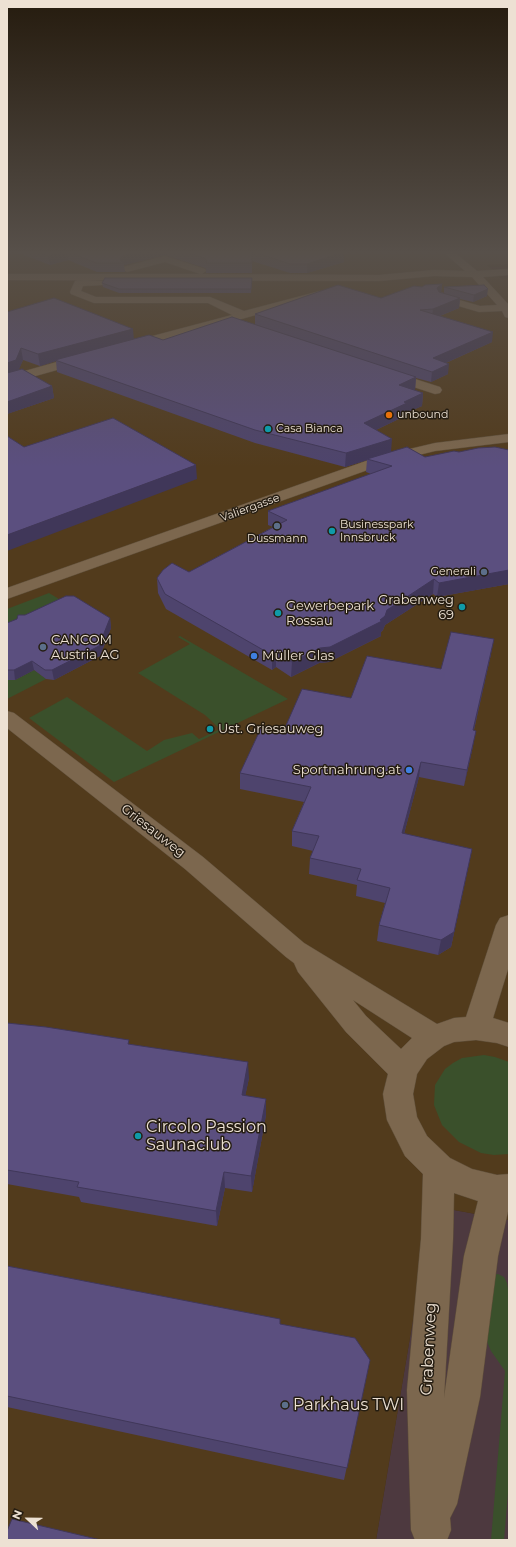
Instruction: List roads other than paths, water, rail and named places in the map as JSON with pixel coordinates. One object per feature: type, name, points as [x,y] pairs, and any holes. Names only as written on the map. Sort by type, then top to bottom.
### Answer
[{"type":"street","points":[[118,349],[213,323]]},
{"type":"street","points":[[143,332],[171,334]]},
{"type":"street","points":[[7,380],[95,355]]},
{"type":"street","points":[[377,371],[435,390]]},
{"type":"street","name":"Valiergasse","points":[[8,594],[386,459],[435,447],[504,441]]},
{"type":"street","name":"Griesauweg","points":[[7,718],[194,862],[295,950],[434,1037]]},
{"type":"street","points":[[476,1028],[509,925]]},
{"type":"street","name":"Griesauweg","points":[[295,950],[356,1024],[403,1070]]},
{"type":"street","points":[[503,1189],[467,1183],[439,1168],[416,1146],[402,1120],[398,1094],[403,1070],[417,1050],[434,1037],[454,1030],[476,1028],[499,1031],[509,1035]]},
{"type":"street","name":"Grabenweg","points":[[431,1535],[425,1390],[437,1239],[439,1168]]},
{"type":"street","name":"Grabenweg","points":[[431,1535],[462,1397],[480,1256],[503,1189]]},
{"type":"place","name":"unbound","points":[[389,415]]},
{"type":"place","name":"Casa Bianca","points":[[268,429]]},
{"type":"place","name":"Dussmann","points":[[277,526]]},
{"type":"place","name":"Businesspark Innsbruck","points":[[332,531]]},
{"type":"place","name":"Generali","points":[[484,572]]},
{"type":"place","name":"Grabenweg 69","points":[[462,607]]},
{"type":"place","name":"Gewerbepark Rossau","points":[[278,613]]},
{"type":"place","name":"CANCOM Austria AG","points":[[43,647]]},
{"type":"place","name":"Müller Glas","points":[[254,656]]},
{"type":"place","name":"Ust. Griesauweg","points":[[210,729]]},
{"type":"place","name":"Sportnahrung.at","points":[[409,770]]},
{"type":"place","name":"Circolo Passion Saunaclub","points":[[138,1136]]},
{"type":"place","name":"Parkhaus TWI","points":[[285,1405]]}]
